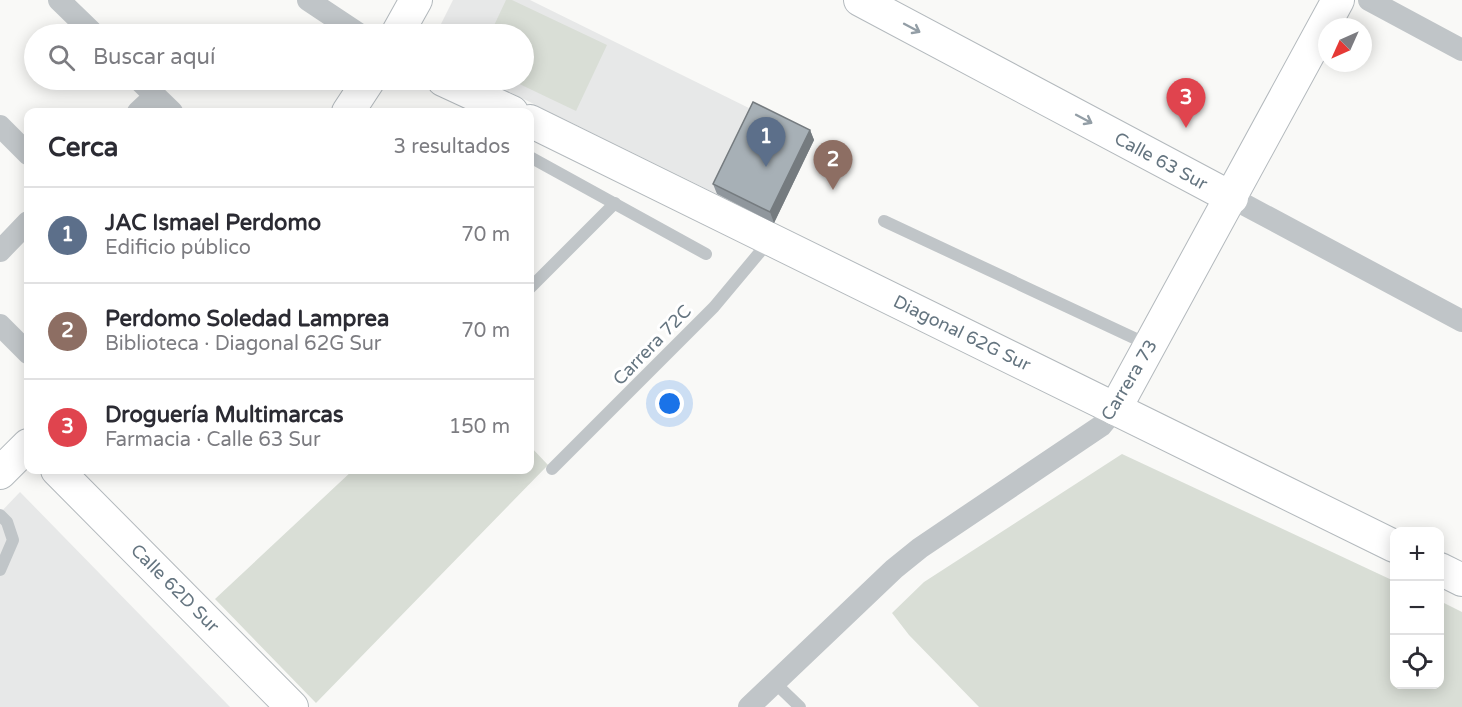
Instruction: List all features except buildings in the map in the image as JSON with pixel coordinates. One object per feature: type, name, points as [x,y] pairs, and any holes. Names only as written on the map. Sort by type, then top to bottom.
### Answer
[{"type":"street","points":[[59,0],[84,24]]},
{"type":"street","points":[[308,0],[344,24]]},
{"type":"street","points":[[403,24],[416,0]]},
{"type":"street","name":"Calle 63 Sur","points":[[860,0],[1462,321]]},
{"type":"street","name":"Carrera 73","points":[[749,707],[894,569],[920,548],[1101,426],[1115,409],[1338,0]]},
{"type":"street","points":[[1369,0],[1462,50]]},
{"type":"street","points":[[149,90],[168,108]]},
{"type":"street","points":[[351,108],[362,90]]},
{"type":"street","points":[[465,90],[503,108]]},
{"type":"street","points":[[142,108],[155,96]]},
{"type":"street","name":"Diagonal 62G Sur","points":[[534,123],[1390,544]]},
{"type":"street","points":[[0,126],[24,150]]},
{"type":"street","points":[[0,251],[24,226]]},
{"type":"street","points":[[0,325],[24,349]]},
{"type":"street","points":[[0,473],[24,449]]},
{"type":"street","name":"Calle 62D Sur","points":[[61,474],[292,707]]},
{"type":"street","points":[[1444,571],[1462,580]]},
{"type":"lane","points":[[534,159],[706,254]]},
{"type":"lane","points":[[534,284],[615,204]]},
{"type":"lane","points":[[884,221],[1150,345]]},
{"type":"lane","name":"Carrera 72C","points":[[552,470],[706,315],[771,240]]},
{"type":"lane","points":[[0,515],[7,522],[13,540],[0,570]]},
{"type":"lane","points":[[774,682],[800,707]]},
{"type":"shaded area","points":[[453,0],[530,0],[757,112],[717,194],[505,90],[534,90],[534,24],[441,24]]},
{"type":"shaded area","points":[[506,0],[512,0],[607,45],[576,111],[532,90],[534,90],[534,24],[495,24]]},
{"type":"shaded area","points":[[534,450],[548,465],[316,703],[215,599],[349,474],[534,474]]},
{"type":"shaded area","points":[[1122,454],[1390,579],[1390,689],[1444,689],[1444,603],[1462,612],[1462,707],[979,707],[909,635],[892,613],[924,582]]},
{"type":"shaded area","points":[[20,492],[230,707],[0,707],[0,513]]},
{"type":"place","name":"Droguería Multimarcas","points":[[1186,128]]},
{"type":"place","name":"JAC Ismael Perdomo","points":[[766,167]]},
{"type":"place","name":"Perdomo Soledad Lamprea","points":[[833,190]]}]
